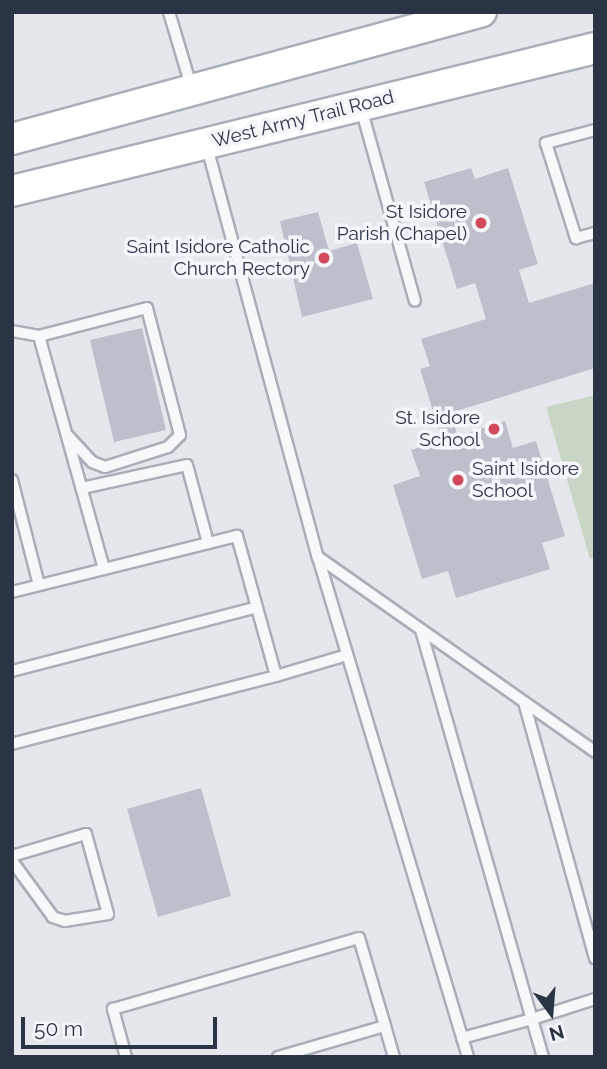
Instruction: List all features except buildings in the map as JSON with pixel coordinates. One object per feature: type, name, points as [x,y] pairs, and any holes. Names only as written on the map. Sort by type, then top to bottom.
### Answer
[{"type":"main road","points":[[12,139],[193,92],[449,16],[481,12]]},
{"type":"main road","name":"West Army Trail Road","points":[[12,191],[595,48]]},
{"type":"lane","points":[[169,12],[193,92]]},
{"type":"lane","points":[[360,105],[415,301]]},
{"type":"lane","points":[[595,130],[546,142],[576,239],[595,233]]},
{"type":"lane","points":[[205,142],[318,557],[468,1057]]},
{"type":"lane","points":[[12,331],[39,336],[147,308],[180,435],[168,447],[105,467],[92,462],[68,436]]},
{"type":"lane","points":[[39,336],[104,569]]},
{"type":"lane","points":[[82,488],[187,465],[208,543]]},
{"type":"lane","points":[[12,480],[17,522],[39,585]]},
{"type":"lane","points":[[12,592],[237,536],[276,676]]},
{"type":"lane","points":[[318,557],[595,752]]},
{"type":"lane","points":[[12,671],[257,607]]},
{"type":"lane","points":[[421,630],[543,1057]]},
{"type":"lane","points":[[12,744],[347,655]]},
{"type":"lane","points":[[524,702],[595,958]]},
{"type":"lane","points":[[86,834],[108,914],[65,921],[53,917],[12,859],[86,834]]},
{"type":"lane","points":[[126,1057],[113,1009],[359,938],[394,1057]]},
{"type":"lane","points":[[463,1038],[595,999]]},
{"type":"lane","points":[[278,1057],[385,1026]]},
{"type":"green space","points":[[595,395],[595,557],[590,559],[546,407]]},
{"type":"place","name":"St Isidore Parish (Chapel)","points":[[481,223]]},
{"type":"place","name":"Saint Isidore Catholic Church Rectory","points":[[324,258]]},
{"type":"place","name":"St. Isidore School","points":[[494,429]]},
{"type":"place","name":"Saint Isidore School","points":[[458,480]]}]
